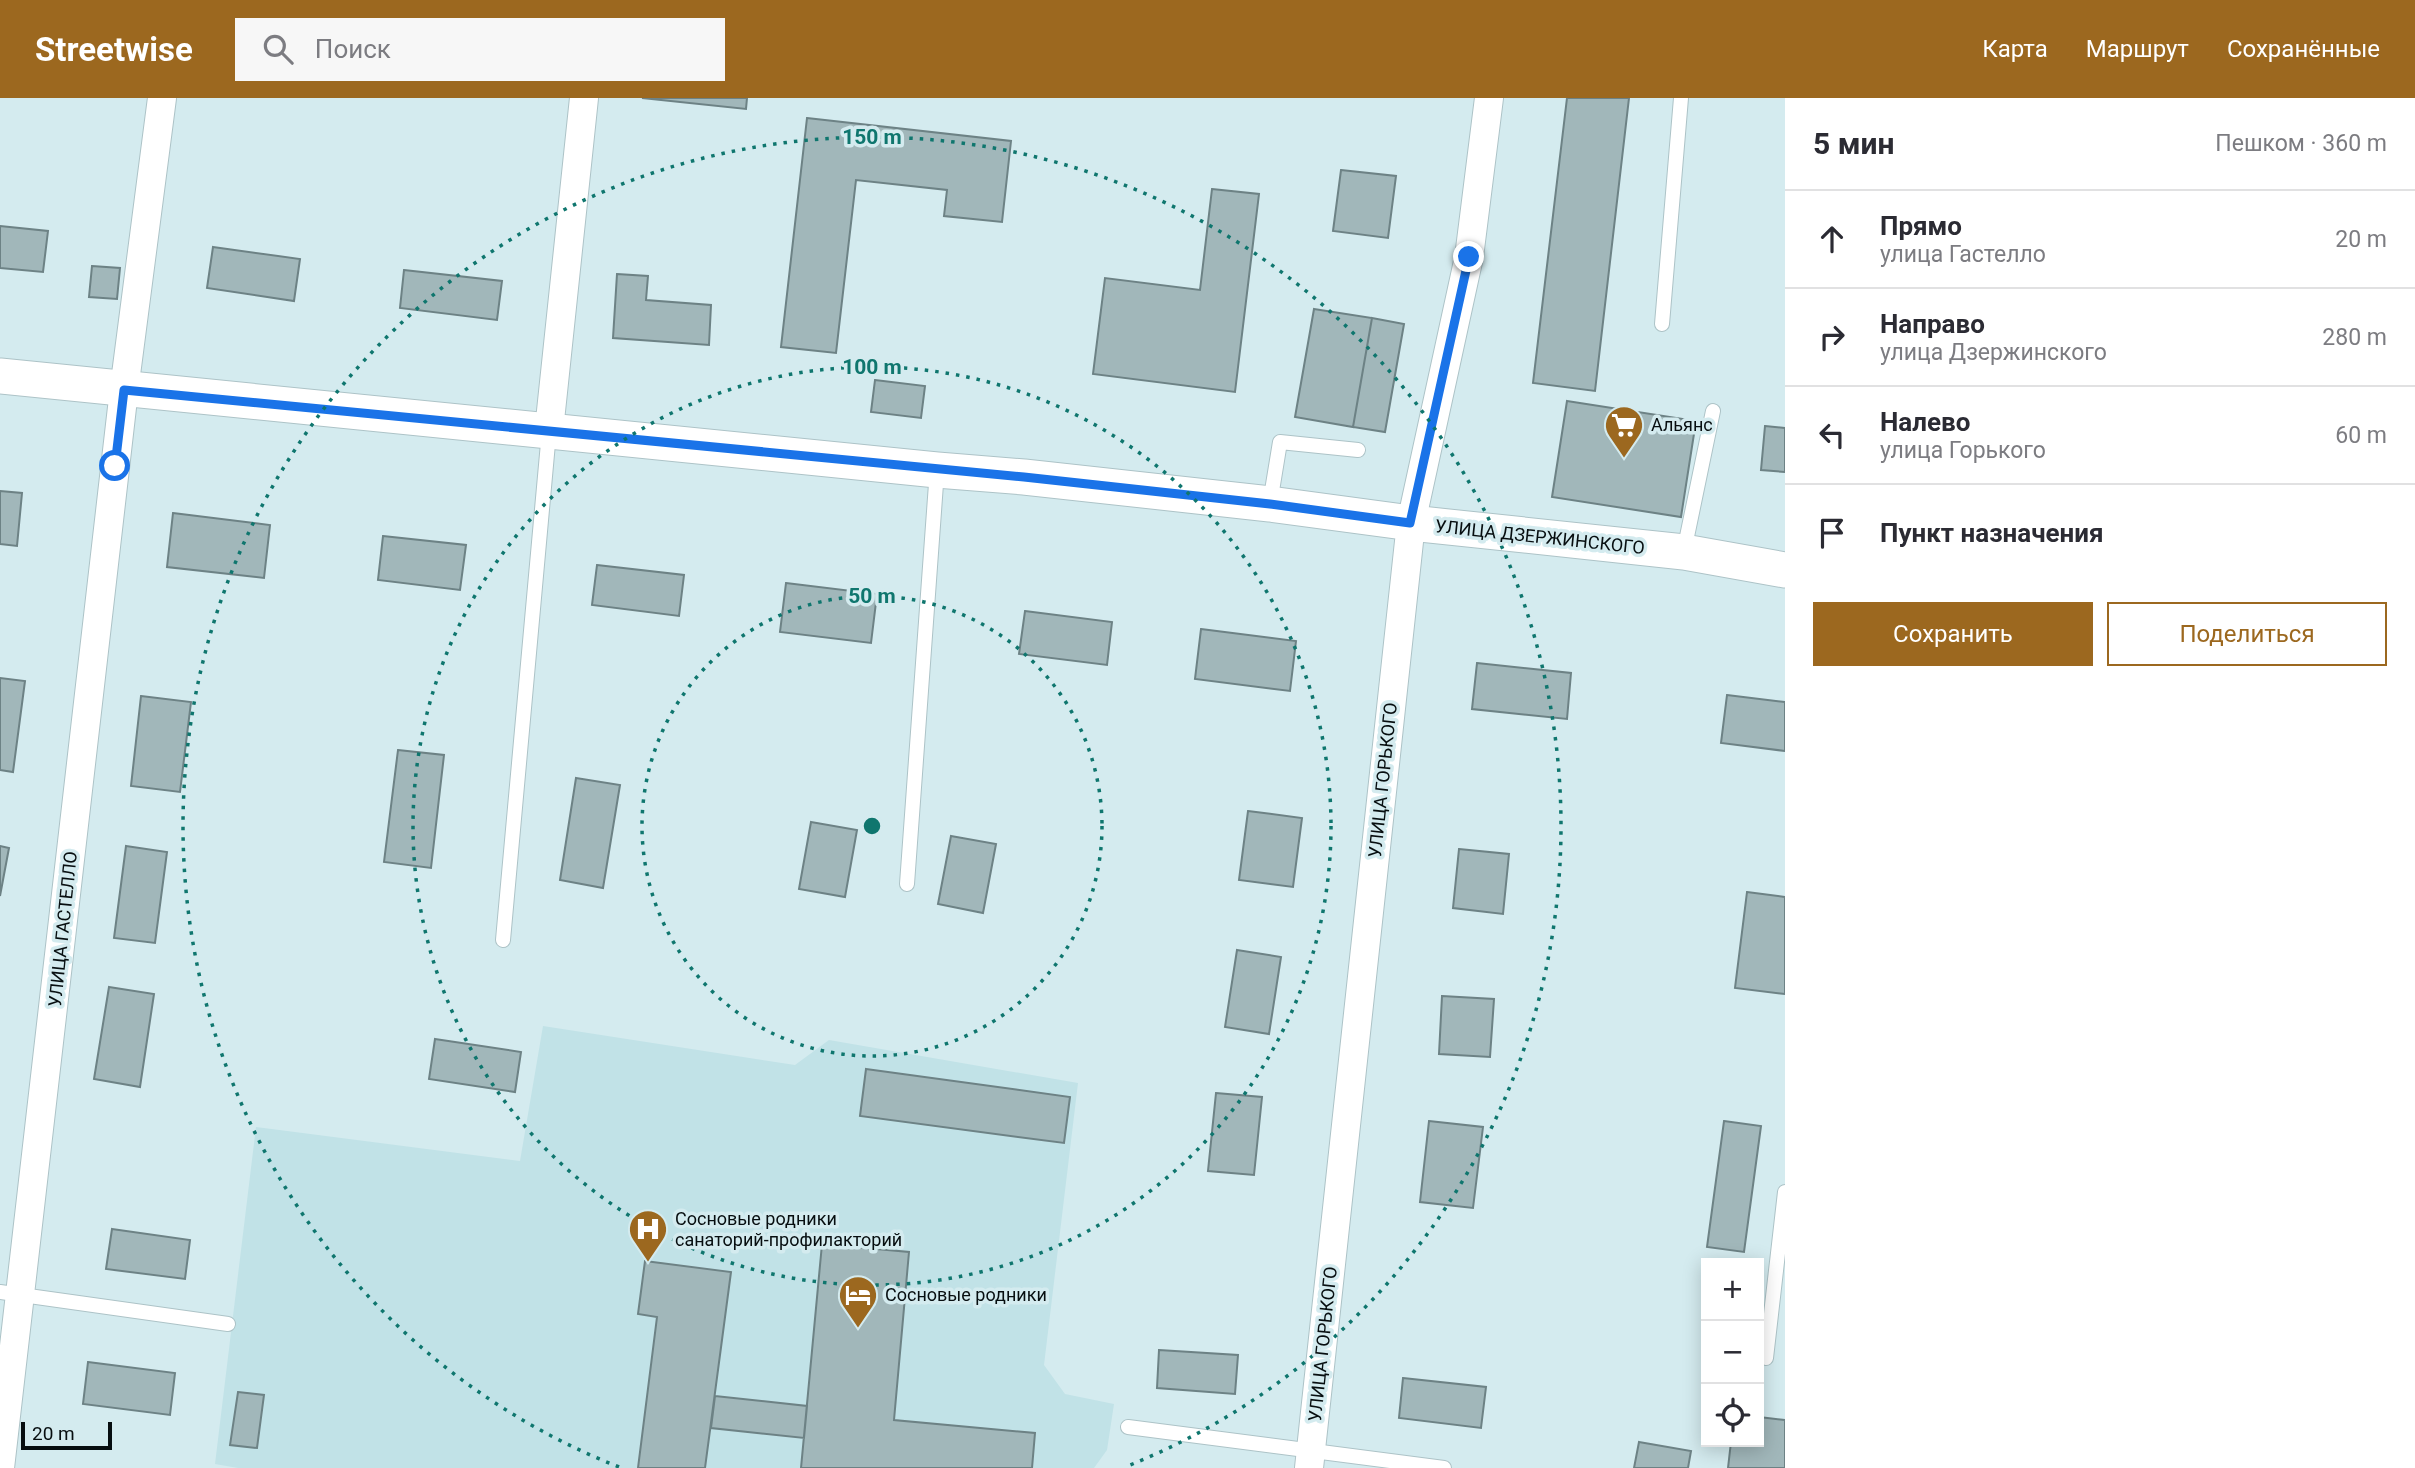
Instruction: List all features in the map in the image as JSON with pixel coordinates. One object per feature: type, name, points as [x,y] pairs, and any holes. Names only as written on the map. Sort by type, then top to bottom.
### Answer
[{"type":"street","name":"УЛИЦА ГАСТЕЛЛО","points":[[0,1468],[11,1294],[162,98]]},
{"type":"street","points":[[550,430],[584,98]]},
{"type":"street","name":"УЛИЦА ГОРЬКОГО","points":[[1310,1459],[1410,523],[1469,257],[1489,98]]},
{"type":"street","name":"УЛИЦА ДЗЕРЖИНСКОГО","points":[[0,376],[1024,477],[1270,504],[1410,523],[1684,552],[1785,570]]},
{"type":"lane","points":[[1662,324],[1681,98]]},
{"type":"lane","points":[[1684,552],[1713,411]]},
{"type":"lane","points":[[503,940],[550,430]]},
{"type":"lane","points":[[1270,504],[1280,442],[1358,450]]},
{"type":"lane","points":[[908,884],[937,470]]},
{"type":"lane","points":[[1766,1358],[1785,1192]]},
{"type":"lane","points":[[11,1294],[228,1324]]},
{"type":"lane","points":[[1128,1427],[1310,1459],[1444,1468]]},
{"type":"shaded area","name":"Сосновые родники санаторий-профилакторий","points":[[543,1026],[795,1065],[829,1040],[1078,1083],[1044,1365],[1065,1394],[1114,1404],[1107,1450],[1094,1468],[238,1468],[215,1464],[256,1127],[520,1161]]},
{"type":"building","points":[[642,98],[747,98],[746,109]]},
{"type":"building","points":[[1567,98],[1629,98],[1595,391],[1533,383]]},
{"type":"building","points":[[807,118],[1011,141],[1002,222],[944,216],[947,190],[856,180],[836,353],[781,347]]},
{"type":"building","points":[[1341,170],[1396,176],[1388,238],[1333,231]]},
{"type":"building","points":[[1212,189],[1259,194],[1235,392],[1093,374],[1105,278],[1200,290]]},
{"type":"building","points":[[0,226],[48,231],[43,272],[0,268]]},
{"type":"building","points":[[213,247],[300,259],[294,301],[207,288]]},
{"type":"building","points":[[92,266],[120,268],[117,299],[89,297]]},
{"type":"building","points":[[404,270],[502,281],[497,320],[400,308]]},
{"type":"building","points":[[617,274],[648,276],[646,300],[711,305],[709,345],[613,338]]},
{"type":"building","points":[[1314,309],[1372,318],[1353,427],[1295,417]]},
{"type":"building","points":[[1372,318],[1404,324],[1385,432],[1353,427]]},
{"type":"building","points":[[875,380],[925,386],[921,418],[871,412]]},
{"type":"building","name":"Альянс","points":[[1567,401],[1696,421],[1681,517],[1552,497]]},
{"type":"building","points":[[1765,426],[1785,428],[1785,472],[1761,470]]},
{"type":"building","points":[[0,491],[22,493],[17,546],[0,544]]},
{"type":"building","points":[[173,513],[270,525],[264,578],[167,567]]},
{"type":"building","points":[[383,536],[466,545],[460,590],[378,580]]},
{"type":"building","points":[[597,565],[684,575],[679,616],[592,605]]},
{"type":"building","points":[[786,583],[877,594],[871,643],[780,632]]},
{"type":"building","points":[[1025,611],[1112,622],[1107,665],[1019,654]]},
{"type":"building","points":[[1201,629],[1296,641],[1290,691],[1195,679]]},
{"type":"building","points":[[1477,663],[1571,673],[1567,719],[1472,709]]},
{"type":"building","points":[[0,678],[25,681],[13,772],[0,770]]},
{"type":"building","points":[[1727,695],[1785,702],[1785,751],[1721,743]]},
{"type":"building","points":[[141,696],[191,702],[180,792],[131,786]]},
{"type":"building","points":[[398,750],[444,755],[431,868],[384,862]]},
{"type":"building","points":[[576,778],[620,785],[603,888],[560,880]]},
{"type":"building","points":[[1248,811],[1302,818],[1293,887],[1239,880]]},
{"type":"building","points":[[811,822],[857,830],[845,897],[799,889]]},
{"type":"building","points":[[951,836],[996,844],[983,913],[938,904]]},
{"type":"building","points":[[0,846],[9,848],[0,896]]},
{"type":"building","points":[[126,846],[167,852],[155,943],[114,938]]},
{"type":"building","points":[[1459,849],[1509,854],[1503,914],[1453,908]]},
{"type":"building","points":[[1747,892],[1785,897],[1785,994],[1735,988]]},
{"type":"building","points":[[1237,950],[1281,957],[1269,1034],[1225,1027]]},
{"type":"building","points":[[109,987],[154,994],[140,1087],[94,1079]]},
{"type":"building","points":[[1442,996],[1494,999],[1490,1057],[1439,1054]]},
{"type":"building","points":[[435,1039],[521,1052],[515,1092],[429,1079]]},
{"type":"building","points":[[866,1069],[1070,1097],[1064,1143],[860,1116]]},
{"type":"building","points":[[1216,1093],[1262,1097],[1254,1175],[1208,1171]]},
{"type":"building","points":[[1429,1121],[1483,1127],[1473,1208],[1420,1202]]},
{"type":"building","points":[[1724,1121],[1761,1126],[1744,1252],[1707,1247]]},
{"type":"building","points":[[112,1229],[190,1240],[185,1279],[106,1269]]},
{"type":"building","name":"Сосновые родники","points":[[822,1244],[909,1252],[894,1420],[1035,1433],[1032,1468],[801,1468]]},
{"type":"building","points":[[645,1261],[731,1272],[705,1468],[638,1468],[657,1317],[638,1314]]},
{"type":"building","points":[[1159,1350],[1238,1355],[1235,1394],[1157,1388]]},
{"type":"building","points":[[88,1362],[175,1373],[170,1415],[83,1404]]},
{"type":"building","points":[[1403,1378],[1486,1387],[1481,1428],[1399,1418]]},
{"type":"building","points":[[238,1392],[264,1395],[257,1448],[230,1445]]},
{"type":"building","points":[[715,1396],[807,1406],[804,1438],[711,1428]]},
{"type":"building","points":[[1764,1418],[1785,1420],[1785,1468],[1728,1468],[1730,1447],[1764,1447]]},
{"type":"building","points":[[1639,1442],[1691,1451],[1688,1468],[1634,1468]]},
{"type":"place","name":"Альянс","points":[[1624,459]]},
{"type":"place","name":"Сосновые родники санаторий-профилакторий","points":[[648,1263]]},
{"type":"place","name":"Сосновые родники","points":[[858,1329]]},
{"type":"route","points":[[115,466],[124,390],[1024,477],[1270,504],[1410,523],[1469,257]]}]
